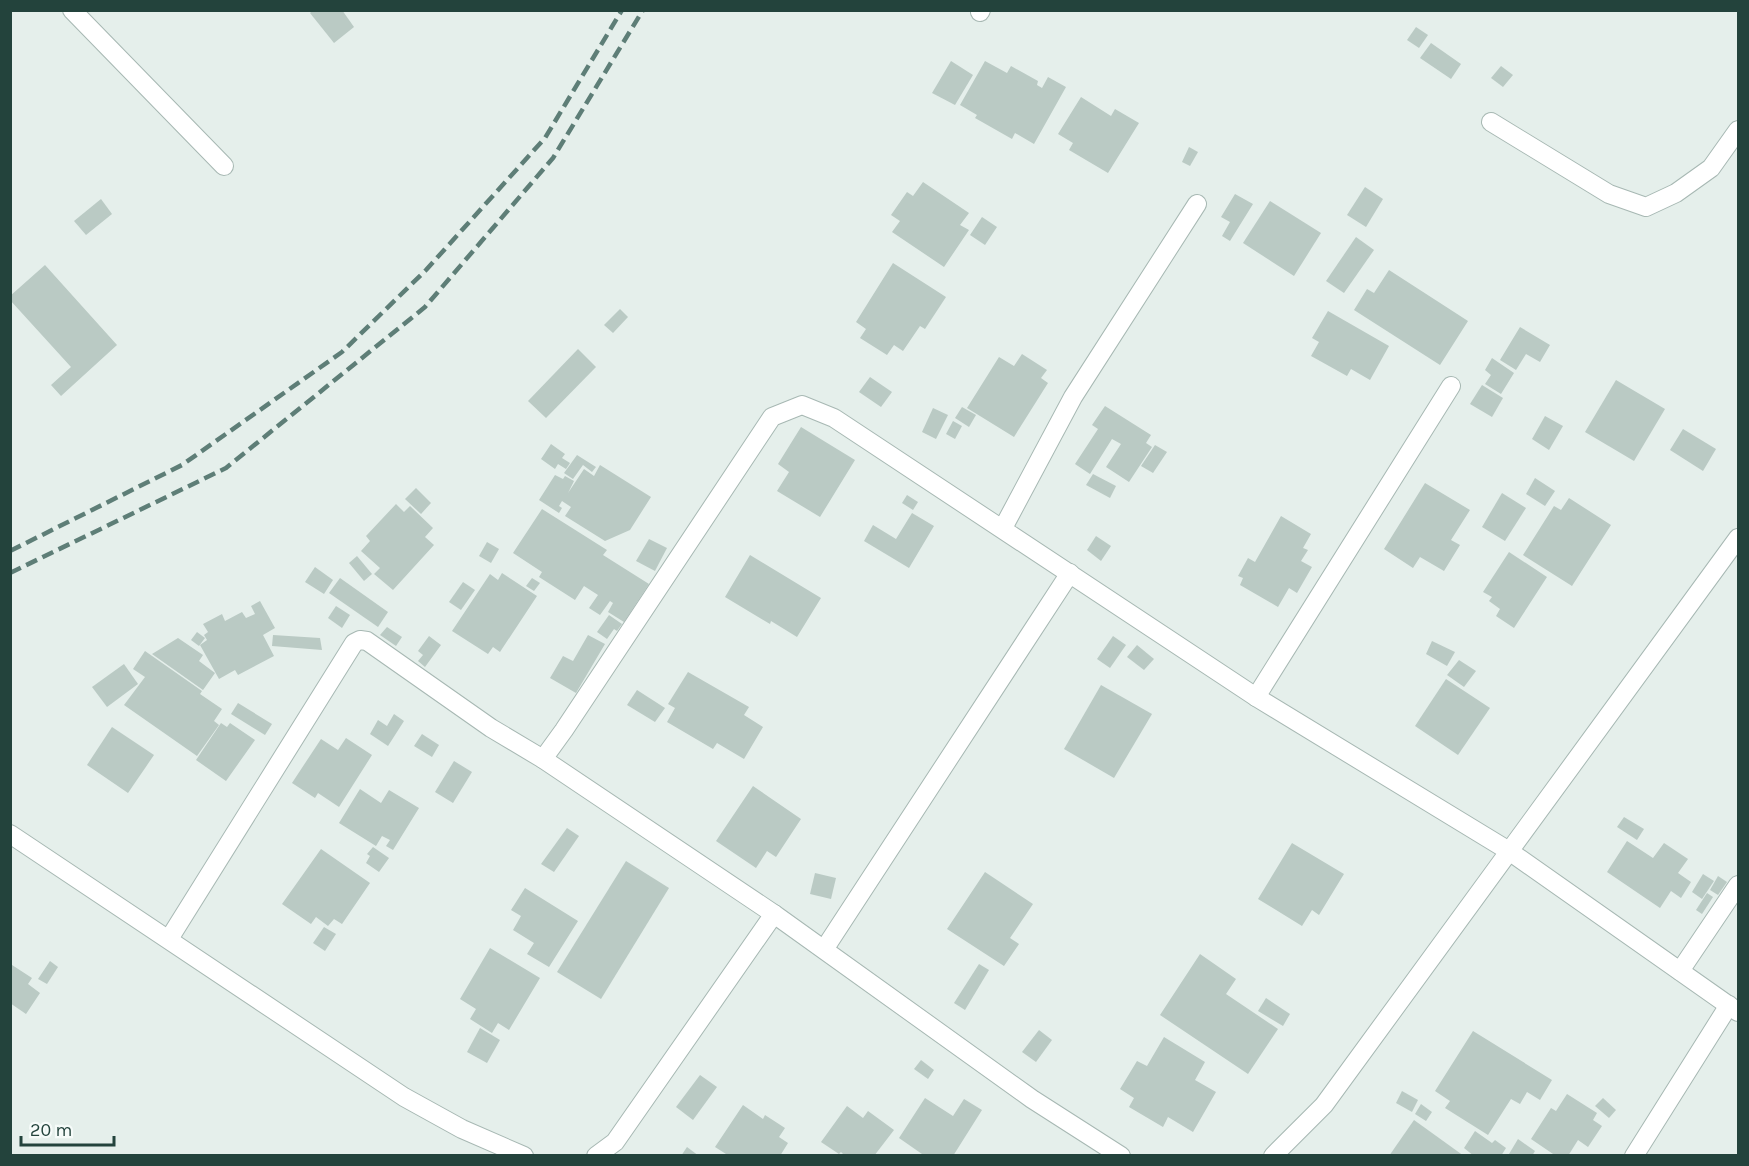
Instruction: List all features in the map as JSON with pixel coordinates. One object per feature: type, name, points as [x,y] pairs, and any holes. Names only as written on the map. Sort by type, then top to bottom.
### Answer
[{"type":"street","points":[[72,10],[224,166]]},
{"type":"street","points":[[1491,122],[1609,194],[1646,207],[1676,193],[1710,168],[1738,130]]},
{"type":"street","points":[[1003,528],[1073,397],[1197,204]]},
{"type":"street","points":[[1256,697],[1451,386]]},
{"type":"street","points":[[543,759],[772,417],[802,405],[834,418],[1256,697],[1509,851],[1734,1009],[1634,1155]]},
{"type":"street","points":[[1273,1155],[1324,1105],[1738,538]]},
{"type":"street","points":[[825,948],[1070,573]]},
{"type":"street","points":[[169,939],[354,643],[360,640],[367,641],[491,728],[543,759],[825,948],[873,986],[1032,1099],[1121,1155]]},
{"type":"street","points":[[10,834],[404,1097],[462,1129],[524,1155]]},
{"type":"street","points":[[1680,971],[1738,885]]},
{"type":"street","points":[[596,1155],[615,1142],[774,914]]},
{"type":"building","points":[[313,10],[342,10],[354,27],[334,43],[310,13]]},
{"type":"building","points":[[1416,27],[1428,35],[1419,48],[1407,40]]},
{"type":"building","points":[[1431,43],[1461,64],[1451,79],[1420,58]]},
{"type":"building","points":[[951,61],[973,75],[955,105],[932,93]]},
{"type":"building","points":[[985,61],[1007,73],[1011,66],[1038,81],[1037,85],[1042,88],[1048,77],[1066,87],[1034,144],[1015,133],[1012,139],[975,118],[977,115],[960,105]]},
{"type":"building","points":[[1501,66],[1513,75],[1503,87],[1491,78]]},
{"type":"building","points":[[1081,97],[1111,116],[1115,109],[1139,123],[1108,173],[1069,150],[1073,143],[1058,134]]},
{"type":"building","points":[[1189,147],[1198,152],[1190,166],[1182,162]]},
{"type":"building","points":[[923,182],[969,213],[960,225],[969,230],[944,267],[892,232],[900,221],[891,215],[907,192],[913,196]]},
{"type":"building","points":[[1365,187],[1383,199],[1366,227],[1347,215]]},
{"type":"building","points":[[1235,194],[1253,204],[1230,241],[1222,236],[1230,222],[1221,217]]},
{"type":"building","points":[[101,199],[112,214],[86,235],[74,221]]},
{"type":"building","points":[[1270,201],[1321,233],[1294,276],[1243,243]]},
{"type":"building","points":[[982,217],[997,227],[985,245],[970,235]]},
{"type":"building","points":[[1356,237],[1374,250],[1344,293],[1326,281]]},
{"type":"building","points":[[893,263],[946,297],[925,329],[920,326],[903,351],[894,345],[887,355],[860,338],[866,329],[856,322]]},
{"type":"building","points":[[45,265],[117,345],[61,396],[51,385],[71,367],[10,300],[10,296]]},
{"type":"building","points":[[1389,270],[1468,321],[1440,365],[1354,310],[1367,289],[1374,293]]},
{"type":"building","points":[[620,309],[628,317],[613,333],[604,325]]},
{"type":"building","points":[[1328,311],[1389,346],[1370,380],[1351,369],[1347,376],[1311,356],[1319,342],[1312,338]]},
{"type":"building","points":[[1520,327],[1550,345],[1540,362],[1526,354],[1516,370],[1500,360]]},
{"type":"building","points":[[578,349],[596,367],[546,418],[528,401]]},
{"type":"building","points":[[1022,354],[1047,370],[1041,378],[1048,383],[1014,437],[967,408],[999,357],[1014,366]]},
{"type":"building","points":[[1492,358],[1514,373],[1501,394],[1485,384],[1491,375],[1485,370]]},
{"type":"building","points":[[870,377],[892,392],[881,407],[859,392]]},
{"type":"building","points":[[1616,380],[1665,409],[1634,461],[1585,432]]},
{"type":"building","points":[[1482,385],[1503,398],[1492,417],[1470,404]]},
{"type":"building","points":[[1105,406],[1151,435],[1146,443],[1152,447],[1129,482],[1106,467],[1121,444],[1112,439],[1090,474],[1075,464],[1098,429],[1092,425]]},
{"type":"building","points":[[962,407],[976,415],[969,427],[955,418]]},
{"type":"building","points":[[933,408],[948,415],[936,439],[922,432]]},
{"type":"building","points":[[1545,416],[1563,426],[1549,450],[1532,439]]},
{"type":"building","points":[[953,421],[962,426],[955,439],[946,434]]},
{"type":"building","points":[[801,427],[855,460],[820,517],[777,491],[789,472],[778,464]]},
{"type":"building","points":[[1683,429],[1716,449],[1703,471],[1670,450]]},
{"type":"building","points":[[551,444],[565,454],[562,458],[570,463],[566,469],[558,464],[555,469],[541,459]]},
{"type":"building","points":[[1155,445],[1167,452],[1153,473],[1141,466]]},
{"type":"building","points":[[577,455],[596,467],[592,472],[583,465],[573,479],[564,473]]},
{"type":"building","points":[[600,465],[651,497],[630,530],[605,541],[565,516],[571,507],[562,501],[559,513],[539,500],[555,475],[563,479],[565,476],[574,481],[568,493],[584,469],[594,476]]},
{"type":"building","points":[[1093,474],[1116,486],[1110,498],[1086,485]]},
{"type":"building","points":[[1535,478],[1555,491],[1545,506],[1526,494]]},
{"type":"building","points":[[1425,483],[1470,510],[1451,540],[1460,545],[1444,571],[1420,557],[1413,568],[1384,549]]},
{"type":"building","points":[[416,488],[431,503],[421,514],[405,499]]},
{"type":"building","points":[[1502,493],[1526,508],[1505,541],[1482,527]]},
{"type":"building","points":[[907,495],[918,502],[913,510],[902,503]]},
{"type":"building","points":[[1569,498],[1611,525],[1572,586],[1523,555],[1554,506],[1561,510]]},
{"type":"building","points":[[396,504],[404,512],[410,506],[433,528],[425,537],[434,545],[393,590],[374,574],[380,568],[361,551],[370,541],[366,536]]},
{"type":"building","points":[[542,509],[607,550],[603,555],[649,584],[624,622],[608,612],[613,603],[610,601],[600,615],[589,608],[598,595],[584,586],[575,600],[539,577],[542,572],[513,553]]},
{"type":"building","points":[[912,513],[934,526],[909,568],[864,541],[873,525],[896,539]]},
{"type":"building","points":[[1281,516],[1311,534],[1303,548],[1308,550],[1301,561],[1312,567],[1297,593],[1289,588],[1278,607],[1240,585],[1243,578],[1238,576],[1248,558],[1255,562]]},
{"type":"building","points":[[1096,536],[1111,546],[1101,561],[1087,550]]},
{"type":"building","points":[[649,539],[667,548],[655,571],[636,561]]},
{"type":"building","points":[[487,542],[499,549],[491,563],[479,556]]},
{"type":"building","points":[[1509,552],[1547,577],[1514,628],[1496,616],[1500,609],[1489,601],[1492,597],[1483,592]]},
{"type":"building","points":[[750,555],[821,598],[797,637],[725,597]]},
{"type":"building","points":[[357,556],[372,574],[364,581],[349,563]]},
{"type":"building","points":[[315,567],[333,580],[324,594],[305,582]]},
{"type":"building","points":[[502,573],[537,596],[500,652],[493,647],[488,654],[452,631],[490,574],[498,580]]},
{"type":"building","points":[[340,578],[388,612],[378,627],[329,593]]},
{"type":"building","points":[[532,578],[540,583],[534,591],[526,586]]},
{"type":"building","points":[[463,582],[475,590],[461,610],[449,602]]},
{"type":"building","points":[[260,601],[275,628],[263,635],[274,656],[238,675],[235,670],[219,679],[200,645],[207,640],[204,635],[208,632],[203,624],[222,614],[225,621],[242,612],[246,618],[255,614],[251,606]]},
{"type":"building","points":[[336,606],[350,615],[342,628],[328,618]]},
{"type":"building","points":[[609,615],[622,624],[617,631],[614,629],[607,639],[597,632]]},
{"type":"building","points":[[387,627],[402,637],[396,646],[380,635]]},
{"type":"building","points":[[197,632],[205,638],[199,646],[191,640]]},
{"type":"building","points":[[273,635],[320,638],[322,650],[272,646]]},
{"type":"building","points":[[588,635],[605,644],[576,693],[550,678],[563,656],[573,661]]},
{"type":"building","points":[[429,636],[441,645],[425,667],[418,661],[423,655],[418,651]]},
{"type":"building","points":[[1113,636],[1126,645],[1110,668],[1097,659]]},
{"type":"building","points":[[178,638],[203,655],[199,661],[215,673],[203,690],[152,654]]},
{"type":"building","points":[[1432,641],[1455,652],[1447,666],[1426,654]]},
{"type":"building","points":[[1137,645],[1154,659],[1144,670],[1127,657]]},
{"type":"building","points":[[145,651],[202,691],[200,694],[222,709],[214,721],[219,725],[197,756],[124,705],[145,677],[133,669]]},
{"type":"building","points":[[1459,660],[1476,671],[1464,687],[1447,675]]},
{"type":"building","points":[[124,664],[138,684],[107,707],[92,687]]},
{"type":"building","points":[[688,672],[749,707],[744,715],[763,727],[744,759],[717,743],[713,749],[667,722],[675,708],[668,704]]},
{"type":"building","points":[[1446,679],[1490,708],[1458,755],[1415,726]]},
{"type":"building","points":[[1101,685],[1152,714],[1114,778],[1064,749]]},
{"type":"building","points":[[637,690],[665,708],[655,722],[627,705]]},
{"type":"building","points":[[238,703],[272,724],[265,735],[231,714]]},
{"type":"building","points":[[394,714],[404,721],[388,746],[370,734],[378,720],[387,726]]},
{"type":"building","points":[[221,723],[227,727],[230,723],[255,740],[226,781],[196,760]]},
{"type":"building","points":[[112,727],[154,755],[128,793],[87,765]]},
{"type":"building","points":[[422,734],[439,745],[432,757],[414,746]]},
{"type":"building","points":[[346,738],[372,755],[339,807],[318,793],[315,798],[292,783],[321,739],[338,750]]},
{"type":"building","points":[[454,761],[472,772],[453,803],[435,792]]},
{"type":"building","points":[[753,786],[801,819],[776,857],[767,851],[756,868],[716,841]]},
{"type":"building","points":[[360,789],[381,803],[389,790],[419,808],[393,850],[386,846],[390,840],[382,836],[376,846],[339,823]]},
{"type":"building","points":[[1624,817],[1644,829],[1637,840],[1617,827]]},
{"type":"building","points":[[567,828],[579,836],[554,872],[541,864]]},
{"type":"building","points":[[1627,841],[1653,858],[1664,843],[1688,859],[1678,873],[1691,882],[1681,898],[1671,891],[1660,908],[1607,872]]},
{"type":"building","points":[[1292,843],[1344,874],[1319,915],[1312,910],[1302,926],[1258,899]]},
{"type":"building","points":[[373,847],[389,858],[379,872],[366,863],[370,856],[367,854]]},
{"type":"building","points":[[321,849],[370,883],[342,924],[334,919],[328,926],[316,917],[311,924],[282,904]]},
{"type":"building","points":[[626,861],[669,888],[601,999],[557,972]]},
{"type":"building","points":[[985,872],[1033,904],[1010,938],[1019,944],[1004,966],[947,929]]},
{"type":"building","points":[[815,873],[836,878],[831,899],[810,894]]},
{"type":"building","points":[[1703,874],[1714,881],[1702,899],[1692,892]]},
{"type":"building","points":[[1718,876],[1727,882],[1718,895],[1710,890]]},
{"type":"building","points":[[525,888],[578,921],[549,967],[527,954],[534,943],[513,930],[521,916],[511,910]]},
{"type":"building","points":[[1707,893],[1713,897],[1702,914],[1696,910]]},
{"type":"building","points":[[324,927],[336,934],[325,951],[313,943]]},
{"type":"building","points":[[490,948],[540,978],[509,1030],[498,1023],[492,1033],[470,1019],[476,1009],[460,999]]},
{"type":"building","points":[[1200,954],[1236,979],[1226,994],[1278,1029],[1248,1074],[1160,1015]]},
{"type":"building","points":[[50,961],[58,967],[47,984],[38,979]]},
{"type":"building","points":[[979,964],[989,970],[965,1010],[954,1003]]},
{"type":"building","points":[[12,965],[32,978],[28,984],[40,993],[26,1014],[10,1003],[10,968]]},
{"type":"building","points":[[1266,998],[1290,1014],[1283,1026],[1258,1011]]},
{"type":"building","points":[[480,1028],[500,1040],[487,1063],[467,1052]]},
{"type":"building","points":[[1039,1030],[1052,1040],[1036,1062],[1022,1052]]},
{"type":"building","points":[[1473,1031],[1552,1080],[1540,1100],[1527,1092],[1520,1104],[1511,1099],[1488,1135],[1445,1108],[1450,1101],[1435,1091]]},
{"type":"building","points":[[1164,1037],[1205,1062],[1195,1080],[1216,1092],[1193,1132],[1168,1117],[1163,1127],[1129,1107],[1134,1098],[1120,1089],[1137,1061],[1147,1066]]},
{"type":"building","points":[[921,1060],[934,1070],[928,1079],[914,1069]]},
{"type":"building","points":[[700,1075],[717,1087],[693,1120],[676,1107]]},
{"type":"building","points":[[1402,1091],[1418,1100],[1412,1112],[1396,1103]]},
{"type":"building","points":[[1567,1094],[1597,1113],[1593,1120],[1602,1126],[1588,1147],[1578,1140],[1568,1156],[1556,1156],[1531,1139],[1551,1108],[1556,1111]]},
{"type":"building","points":[[925,1098],[953,1116],[964,1099],[982,1110],[953,1156],[921,1156],[922,1154],[899,1138]]},
{"type":"building","points":[[1603,1098],[1616,1110],[1609,1118],[1595,1106]]},
{"type":"building","points":[[1421,1104],[1432,1112],[1426,1121],[1415,1114]]},
{"type":"building","points":[[743,1105],[763,1119],[765,1115],[785,1128],[779,1137],[788,1143],[780,1156],[725,1156],[726,1154],[715,1147]]},
{"type":"building","points":[[847,1106],[863,1118],[868,1111],[894,1130],[874,1156],[845,1156],[821,1142]]},
{"type":"building","points":[[1414,1120],[1464,1156],[1389,1156]]},
{"type":"building","points":[[1475,1131],[1492,1143],[1495,1140],[1506,1148],[1501,1156],[1474,1156],[1464,1148]]},
{"type":"building","points":[[1518,1139],[1535,1151],[1532,1156],[1511,1156],[1509,1154]]},
{"type":"building","points":[[687,1147],[699,1156],[681,1156]]},
{"type":"railway","points":[[10,551],[182,465],[342,352],[426,270],[545,138],[622,10]]},
{"type":"railway","points":[[10,573],[226,468],[425,307],[553,158],[643,10]]}]
